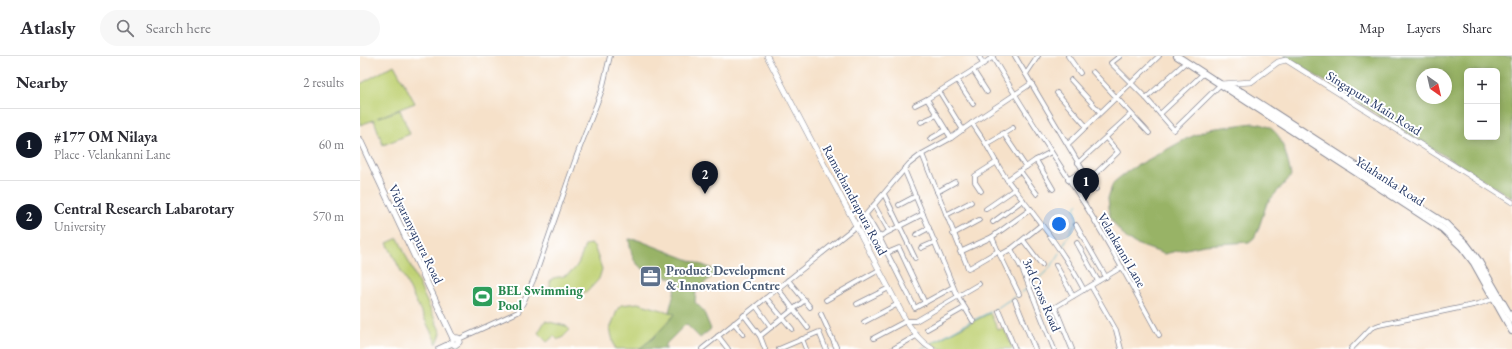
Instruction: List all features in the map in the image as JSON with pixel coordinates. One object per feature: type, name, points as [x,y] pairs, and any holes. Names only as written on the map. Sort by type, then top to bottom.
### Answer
[{"type":"main road","name":"Yelahanka Road","points":[[1177,56],[1323,147],[1443,229],[1462,247],[1512,319]]},
{"type":"main road","name":"Vidyaranyapura Road","points":[[360,140],[456,343]]},
{"type":"main road","name":"Yelahanka Road","points":[[1496,298],[1512,331]]},
{"type":"main road","points":[[439,349],[456,343]]},
{"type":"street","points":[[456,343],[518,312],[521,307],[538,268],[577,155],[602,90],[610,56]]},
{"type":"street","name":"Ramachandrapura Road","points":[[767,56],[906,321],[923,344],[932,349]]},
{"type":"street","points":[[979,56],[983,64]]},
{"type":"street","points":[[1016,56],[1090,182],[1118,152],[1106,138]]},
{"type":"street","points":[[1026,74],[1038,56]]},
{"type":"street","points":[[1068,56],[1080,73]]},
{"type":"street","points":[[1120,56],[1111,63],[1146,98],[1174,130],[1221,84]]},
{"type":"street","points":[[1068,144],[1159,56]]},
{"type":"street","points":[[915,105],[992,57]]},
{"type":"street","name":"Velankanni Lane","points":[[992,57],[1014,95],[1079,196],[1122,267],[1159,335]]},
{"type":"street","name":"Singapura Main Road","points":[[1221,84],[1251,82],[1278,62],[1286,60],[1512,202]]},
{"type":"street","points":[[1146,98],[1186,62]]},
{"type":"street","points":[[973,70],[987,92]]},
{"type":"street","points":[[1093,72],[1149,133]]},
{"type":"street","points":[[1160,114],[1204,73]]},
{"type":"street","points":[[957,80],[973,104]]},
{"type":"street","points":[[1071,80],[1100,112]]},
{"type":"street","points":[[703,349],[856,226],[904,170],[922,154],[951,138],[972,122],[1032,84]]},
{"type":"street","points":[[939,91],[963,130]]},
{"type":"street","points":[[1057,93],[1086,126]]},
{"type":"street","points":[[926,99],[951,138]]},
{"type":"street","points":[[1078,163],[1131,114]]},
{"type":"street","points":[[921,122],[936,115]]},
{"type":"street","points":[[972,122],[1007,180],[1031,209],[1041,225],[1062,252],[1084,290]]},
{"type":"street","points":[[986,144],[1013,128]]},
{"type":"street","points":[[930,139],[946,130]]},
{"type":"street","points":[[1004,133],[1026,167]]},
{"type":"street","points":[[1007,180],[1036,160],[1051,152]]},
{"type":"street","points":[[922,154],[960,252],[969,268],[999,253],[1011,249],[1041,225]]},
{"type":"street","points":[[1036,160],[1054,189]]},
{"type":"street","points":[[981,191],[975,182],[975,176],[997,162]]},
{"type":"street","points":[[904,170],[953,287],[973,321]]},
{"type":"street","points":[[1068,180],[1083,170]]},
{"type":"street","points":[[1020,171],[1037,194]]},
{"type":"street","points":[[937,192],[955,182]]},
{"type":"street","points":[[1079,196],[1094,185],[1096,190]]},
{"type":"street","points":[[986,209],[1015,189]]},
{"type":"street","points":[[884,194],[915,258]]},
{"type":"street","points":[[899,205],[916,196]]},
{"type":"street","points":[[993,222],[1023,200]]},
{"type":"street","points":[[946,215],[970,202]]},
{"type":"street","points":[[874,205],[889,231]]},
{"type":"street","points":[[960,252],[992,237],[1031,209]]},
{"type":"street","points":[[865,244],[923,214]]},
{"type":"street","points":[[866,215],[879,237],[915,308],[953,287]]},
{"type":"street","points":[[953,234],[979,220]]},
{"type":"street","points":[[1076,225],[1106,277]]},
{"type":"street","points":[[916,235],[929,228]]},
{"type":"street","points":[[992,237],[1019,294]]},
{"type":"street","points":[[1023,240],[1042,265]]},
{"type":"street","points":[[921,248],[935,242]]},
{"type":"street","points":[[1077,243],[1098,281]]},
{"type":"street","points":[[887,253],[899,248],[925,303]]},
{"type":"street","name":"3rd Cross Road","points":[[1011,249],[1023,271],[1054,349]]},
{"type":"street","points":[[1056,265],[1073,296]]},
{"type":"street","points":[[1072,349],[1055,307],[1122,267]]},
{"type":"street","points":[[826,300],[879,270]]},
{"type":"street","points":[[788,280],[810,307]]},
{"type":"street","points":[[874,338],[906,321],[916,321],[979,284]]},
{"type":"street","points":[[1091,286],[1116,330],[1121,349]]},
{"type":"street","points":[[778,288],[808,328]]},
{"type":"street","points":[[857,304],[888,288]]},
{"type":"street","points":[[766,298],[792,329]]},
{"type":"street","points":[[1351,349],[1371,328],[1379,325],[1478,304],[1496,298]]},
{"type":"street","points":[[760,336],[804,300]]},
{"type":"street","points":[[1015,300],[1035,349]]},
{"type":"street","points":[[864,322],[898,304]]},
{"type":"street","points":[[756,306],[772,327]]},
{"type":"street","points":[[927,329],[964,308]]},
{"type":"street","points":[[999,311],[1015,349]]},
{"type":"street","points":[[821,314],[837,349]]},
{"type":"street","points":[[744,316],[760,336],[765,349]]},
{"type":"street","points":[[734,323],[742,334]]},
{"type":"street","points":[[779,349],[787,348],[802,339],[819,332],[826,349]]},
{"type":"street","points":[[718,336],[728,349]]},
{"type":"street","points":[[893,349],[916,336]]},
{"type":"street","points":[[802,339],[806,349]]},
{"type":"green space","points":[[1284,56],[1512,56],[1512,198]]},
{"type":"green space","points":[[394,65],[415,103],[377,118],[400,110],[410,134],[383,145],[374,120],[360,125],[360,84]]},
{"type":"green space","points":[[1253,123],[1267,126],[1277,134],[1285,152],[1291,176],[1267,203],[1258,230],[1254,238],[1249,242],[1204,245],[1164,254],[1136,244],[1127,239],[1115,225],[1110,216],[1108,198],[1113,183],[1120,177],[1131,169],[1186,139],[1209,129]]},
{"type":"green space","points":[[398,238],[441,333],[437,344],[387,243]]},
{"type":"green space","points":[[629,239],[638,240],[718,271],[696,291],[695,302],[703,310],[711,329],[700,338],[686,324],[664,346],[667,349],[639,349],[653,338],[675,314],[669,312],[677,281],[675,279],[651,273],[636,263],[633,258]]},
{"type":"green space","points":[[590,244],[594,246],[602,269],[599,279],[588,291],[576,295],[550,288],[550,281],[552,279],[564,276],[573,271],[585,245]]},
{"type":"green space","points":[[638,303],[676,314],[653,338],[639,349],[615,349],[610,329],[618,308],[621,305]]},
{"type":"green space","points":[[990,313],[998,330],[1004,328],[1013,349],[941,349],[931,343]]},
{"type":"green space","points":[[545,321],[566,326],[570,330],[561,339],[560,338],[558,340],[554,336],[547,342],[538,333]]},
{"type":"water","name":"BEL Swimming Pool","points":[[481,287],[492,299],[484,306],[473,294]]},
{"type":"waterway","points":[[1061,250],[1077,219],[1075,208],[1078,204]]},
{"type":"waterway","points":[[1030,286],[1046,271],[1060,253]]},
{"type":"waterway","points":[[1021,293],[1028,288]]},
{"type":"waterway","points":[[974,320],[996,309],[1018,295]]},
{"type":"waterway","points":[[928,345],[971,321]]},
{"type":"waterway","points":[[921,349],[926,346]]},
{"type":"place","name":"Central Research Labarotary","points":[[705,194]]},
{"type":"place","name":"#177 OM Nilaya","points":[[1086,201]]},
{"type":"place","name":"Product Development & Innovation Centre","points":[[651,277]]},
{"type":"place","name":"BEL Swimming Pool","points":[[482,297]]}]
